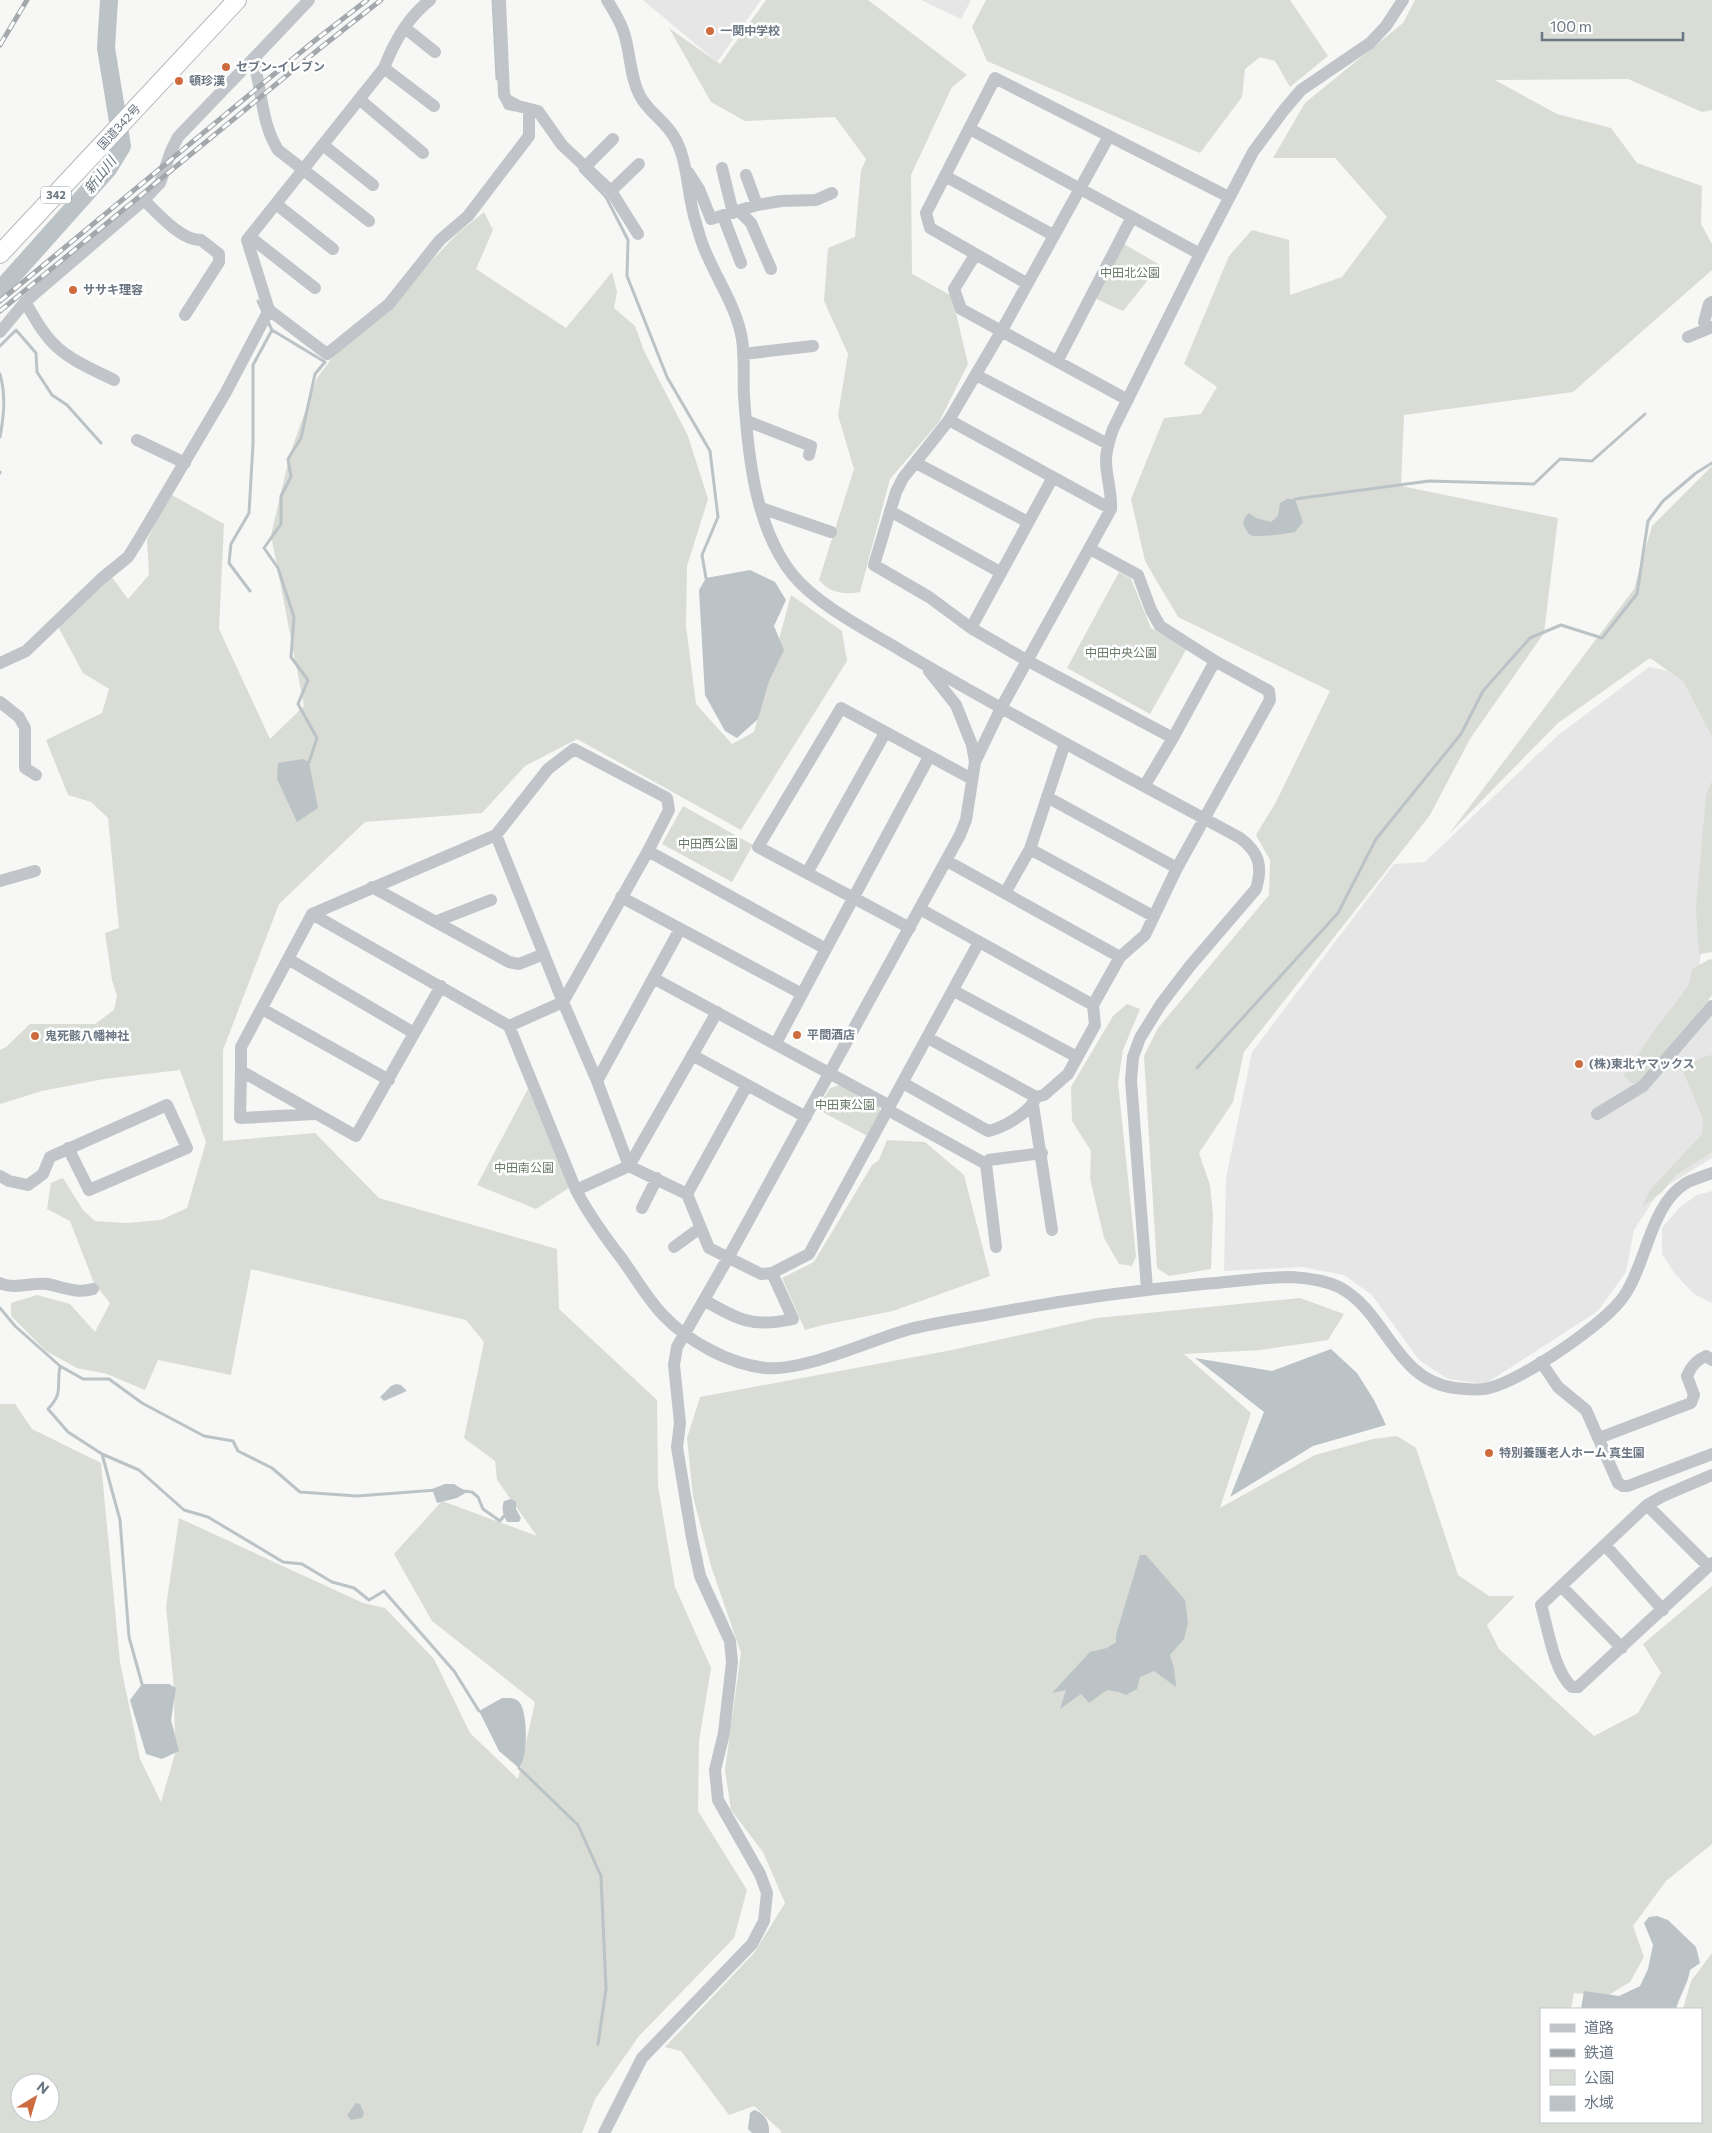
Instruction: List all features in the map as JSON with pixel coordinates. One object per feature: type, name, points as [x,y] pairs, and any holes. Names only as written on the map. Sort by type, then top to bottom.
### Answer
[{"type":"highway","name":"国道342号","points":[[0,254],[237,0]]},
{"type":"street","points":[[0,332],[25,302],[144,200],[160,183],[178,137],[309,0]]},
{"type":"street","points":[[430,0],[421,7],[393,43],[384,68],[247,240],[269,310],[327,354],[389,304],[440,240],[468,216],[529,136],[528,109]]},
{"type":"street","points":[[500,0],[504,95],[507,100],[538,111],[562,145],[611,191],[638,234]]},
{"type":"street","points":[[607,0],[624,32],[631,74],[641,98],[669,127],[681,151],[694,218],[706,254],[734,313],[742,338],[747,421],[760,508],[775,547],[795,577],[808,590],[837,611],[920,662],[1240,838],[1251,847],[1258,857],[1256,889],[1190,966],[1161,1004],[1140,1038],[1134,1056],[1131,1080],[1147,1289]]},
{"type":"street","points":[[604,2133],[642,2058],[752,1944],[764,1921],[767,1893],[760,1874],[718,1800],[715,1770],[724,1733],[732,1662],[730,1641],[700,1576],[677,1447],[680,1423],[674,1365],[677,1347],[910,928],[966,820],[975,762],[1001,708],[1111,509],[1112,495],[1106,462],[1108,444],[1200,254],[1252,152],[1301,90],[1370,43],[1386,26],[1402,0]]},
{"type":"street","points":[[405,28],[435,52]]},
{"type":"street","points":[[253,59],[270,138],[278,150],[368,221]]},
{"type":"street","points":[[384,68],[434,106]]},
{"type":"street","points":[[1026,283],[930,228],[926,213],[995,78],[1229,197]]},
{"type":"street","points":[[359,100],[423,152]]},
{"type":"street","points":[[970,129],[1200,254]]},
{"type":"street","points":[[1109,136],[976,375],[949,420],[900,485],[874,565],[929,597],[971,628],[1028,661],[1173,738]]},
{"type":"street","points":[[585,167],[613,139]]},
{"type":"street","points":[[323,145],[373,185]]},
{"type":"street","points":[[611,191],[639,164]]},
{"type":"street","points":[[685,167],[699,189],[712,220],[757,205],[781,201],[816,200],[832,193]]},
{"type":"street","points":[[722,168],[741,263]]},
{"type":"street","points":[[746,175],[757,205]]},
{"type":"street","points":[[945,176],[1053,235]]},
{"type":"street","points":[[144,200],[163,219],[196,240],[202,240],[218,254],[219,262],[185,315]]},
{"type":"street","points":[[276,204],[333,249]]},
{"type":"street","points":[[732,214],[751,223],[771,269]]},
{"type":"street","points":[[1058,360],[1132,217]]},
{"type":"street","points":[[250,236],[316,288]]},
{"type":"street","points":[[975,255],[954,289],[961,308],[1128,400]]},
{"type":"street","points":[[25,302],[46,336],[58,349],[73,360],[114,380]]},
{"type":"street","points":[[1688,337],[1708,325],[1710,304],[1712,302]]},
{"type":"street","points":[[0,663],[26,651],[101,579],[128,557],[226,392],[269,310]]},
{"type":"street","points":[[743,354],[814,346]]},
{"type":"street","points":[[976,375],[1108,444]]},
{"type":"street","points":[[949,420],[1111,509]]},
{"type":"street","points":[[747,421],[810,446],[809,455]]},
{"type":"street","points":[[137,440],[184,463]]},
{"type":"street","points":[[916,463],[1028,522]]},
{"type":"street","points":[[971,628],[1053,477]]},
{"type":"street","points":[[760,508],[831,532]]},
{"type":"street","points":[[890,511],[1000,572]]},
{"type":"street","points":[[903,1083],[988,1131],[1000,1128],[1044,1095],[1068,1074],[1095,1025],[1093,1005],[1120,957],[1145,935],[1177,868],[1270,700],[1269,691],[1215,661],[1160,626],[1150,610],[1138,575],[1090,549]]},
{"type":"street","points":[[1145,785],[1215,661]]},
{"type":"street","points":[[920,662],[935,676],[956,705],[972,745],[975,762]]},
{"type":"street","points":[[0,702],[19,717],[25,728],[25,768],[36,775]]},
{"type":"street","points":[[910,928],[758,847],[841,708],[972,779]]},
{"type":"street","points":[[807,874],[885,733]]},
{"type":"street","points":[[1005,893],[1030,849],[1065,743]]},
{"type":"street","points":[[316,1114],[240,1118],[241,1047],[312,914],[496,835],[548,769],[574,749],[667,798],[669,810],[563,1002],[509,1026]]},
{"type":"street","points":[[776,1043],[929,757]]},
{"type":"street","points":[[1047,797],[1177,868]]},
{"type":"street","points":[[496,835],[563,1002],[598,1081],[629,1166],[687,1194],[709,1248],[761,1274],[772,1273],[809,1254],[979,942]]},
{"type":"street","points":[[1030,849],[1153,916]]},
{"type":"street","points":[[648,851],[826,948]]},
{"type":"street","points":[[946,861],[1120,957]]},
{"type":"street","points":[[0,881],[34,871]]},
{"type":"street","points":[[372,887],[509,962],[519,964],[544,954]]},
{"type":"street","points":[[622,897],[802,994]]},
{"type":"street","points":[[438,922],[491,900]]},
{"type":"street","points":[[920,909],[1093,1005]]},
{"type":"street","points":[[312,914],[509,1026],[585,1208],[652,1302],[661,1313],[685,1333],[736,1361],[766,1368],[789,1367],[913,1328],[1023,1308],[1147,1289],[1290,1277],[1319,1280],[1340,1288],[1369,1313],[1411,1368],[1429,1380],[1447,1387],[1469,1390],[1488,1389],[1542,1362],[1605,1319],[1622,1300],[1631,1286],[1657,1220],[1665,1206],[1686,1183],[1712,1173]]},
{"type":"street","points":[[598,1081],[680,929]]},
{"type":"street","points":[[288,959],[414,1033]]},
{"type":"street","points":[[653,978],[830,1072],[986,1164]]},
{"type":"street","points":[[241,1071],[356,1136],[441,986]]},
{"type":"street","points":[[954,991],[1076,1057]]},
{"type":"street","points":[[1596,1114],[1643,1086],[1712,1006]]},
{"type":"street","points":[[262,1009],[389,1080]]},
{"type":"street","points":[[576,1190],[629,1166],[717,1012]]},
{"type":"street","points":[[928,1038],[1034,1101]]},
{"type":"street","points":[[692,1055],[806,1117]]},
{"type":"street","points":[[687,1194],[747,1085]]},
{"type":"street","points":[[1034,1101],[1052,1230]]},
{"type":"street","points":[[0,1176],[8,1181],[28,1185],[43,1174],[50,1157],[68,1148],[167,1106],[187,1148],[90,1190],[68,1148]]},
{"type":"street","points":[[986,1164],[989,1160],[1042,1153]]},
{"type":"street","points":[[986,1164],[996,1247]]},
{"type":"street","points":[[642,1208],[657,1178]]},
{"type":"street","points":[[674,1248],[700,1228]]},
{"type":"street","points":[[704,1300],[732,1317],[754,1323],[772,1324],[793,1319],[772,1273]]},
{"type":"street","points":[[0,1283],[11,1286],[46,1284],[65,1290],[83,1292],[93,1289]]},
{"type":"street","points":[[1599,1438],[1691,1403],[1694,1395],[1687,1376],[1690,1369],[1698,1360],[1706,1356],[1712,1360]]},
{"type":"street","points":[[1542,1362],[1558,1387],[1586,1410],[1618,1483],[1623,1486],[1628,1486],[1712,1454]]},
{"type":"street","points":[[1648,1505],[1710,1564],[1622,1648],[1578,1687],[1572,1687],[1566,1682],[1560,1669],[1542,1605],[1648,1505],[1663,1496],[1712,1475]]},
{"type":"street","points":[[1605,1545],[1663,1610]]},
{"type":"street","points":[[1562,1587],[1622,1648]]},
{"type":"shaded area","name":"一関中学校","points":[[643,0],[761,0],[717,62]]},
{"type":"shaded area","points":[[921,0],[971,0],[961,19]]},
{"type":"shaded area","points":[[1649,667],[1687,675],[1712,723],[1712,872],[1699,968],[1712,1009],[1712,1158],[1660,1190],[1634,1230],[1626,1272],[1598,1311],[1485,1384],[1448,1379],[1419,1360],[1372,1295],[1344,1275],[1302,1267],[1224,1271],[1226,1178],[1252,1052],[1394,864],[1425,862],[1557,736]]},
{"type":"shaded area","points":[[1712,1191],[1712,1303],[1694,1294],[1675,1274],[1662,1254],[1662,1228],[1680,1207],[1697,1195]]},
{"type":"green space","points":[[766,0],[868,0],[967,75],[952,87],[911,175],[912,274],[952,296],[968,364],[939,422],[890,479],[860,592],[838,592],[828,588],[819,580],[854,469],[838,415],[848,354],[824,301],[828,248],[855,237],[861,171],[866,159],[835,117],[745,121],[711,102],[669,28],[720,64]]},
{"type":"green space","points":[[986,0],[1290,0],[1328,56],[1290,87],[1275,61],[1260,57],[1245,69],[1242,97],[1200,153],[987,61],[972,27]]},
{"type":"green space","points":[[1415,0],[1712,0],[1712,110],[1702,112],[1628,79],[1495,80],[1557,114],[1611,128],[1637,163],[1702,186],[1701,224],[1712,244],[1712,270],[1573,392],[1404,415],[1401,486],[1558,518],[1544,633],[1470,739],[1430,815],[1244,1052],[1233,1102],[1199,1153],[1210,1185],[1213,1215],[1211,1269],[1169,1276],[1157,1268],[1144,1056],[1158,1028],[1269,895],[1270,860],[1256,835],[1276,802],[1330,691],[1178,617],[1145,561],[1131,499],[1164,418],[1201,414],[1217,387],[1184,364],[1229,256],[1252,230],[1289,240],[1290,295],[1342,277],[1387,217],[1335,158],[1273,158],[1305,103],[1403,23]]},
{"type":"green space","points":[[484,212],[493,230],[476,269],[566,328],[612,272],[617,292],[614,308],[635,326],[644,351],[688,436],[708,499],[687,566],[686,626],[696,704],[732,744],[754,732],[791,595],[842,631],[847,661],[741,830],[577,739],[525,766],[482,813],[365,822],[279,904],[223,1050],[223,1141],[315,1133],[379,1198],[557,1249],[559,1309],[657,1400],[658,1485],[675,1587],[711,1668],[699,1741],[698,1811],[747,1890],[734,1938],[639,2036],[595,2099],[582,2133],[0,2133],[0,1404],[15,1404],[32,1429],[101,1463],[120,1662],[140,1759],[161,1802],[175,1754],[174,1688],[166,1607],[179,1518],[363,1603],[385,1608],[434,1659],[470,1733],[518,1779],[535,1702],[432,1621],[394,1554],[442,1501],[537,1536],[497,1480],[495,1461],[464,1438],[484,1342],[466,1320],[251,1269],[231,1375],[158,1360],[145,1390],[107,1374],[77,1368],[46,1351],[11,1316],[11,1303],[37,1295],[70,1304],[95,1332],[110,1303],[94,1283],[70,1221],[47,1209],[51,1183],[63,1178],[83,1210],[95,1221],[126,1223],[161,1220],[187,1208],[206,1142],[180,1070],[104,1079],[42,1091],[0,1104],[0,1050],[6,1047],[30,1024],[95,1024],[114,1010],[117,996],[112,980],[105,933],[119,928],[108,818],[91,802],[68,795],[46,740],[102,713],[109,689],[83,673],[56,623],[111,576],[128,599],[149,575],[147,540],[170,494],[224,524],[219,629],[270,739],[304,706],[271,535],[290,454],[317,378],[338,350],[382,313],[458,233]]},
{"type":"green space","name":"中田北公園","points":[[1124,244],[1160,265],[1123,311],[1094,298]]},
{"type":"green space","points":[[1712,466],[1712,736],[1683,681],[1650,658],[1558,723],[1449,834],[1634,589],[1652,526]]},
{"type":"green space","name":"中田中央公園","points":[[1119,572],[1131,579],[1151,628],[1187,648],[1150,714],[1067,668]]},
{"type":"green space","points":[[1712,781],[1712,952],[1699,954],[1696,909],[1706,795]]},
{"type":"green space","name":"中田西公園","points":[[683,806],[753,845],[732,882],[662,844]]},
{"type":"green space","points":[[1710,959],[1712,960],[1712,995],[1640,1083],[1631,1083],[1624,1075],[1653,1032],[1689,985],[1692,969]]},
{"type":"green space","points":[[1127,1004],[1140,1009],[1123,1050],[1118,1082],[1136,1256],[1132,1266],[1119,1264],[1104,1238],[1090,1178],[1091,1151],[1072,1121],[1071,1087],[1113,1016]]},
{"type":"green space","points":[[1712,1055],[1712,1152],[1676,1175],[1662,1192],[1642,1207],[1650,1190],[1702,1134],[1703,1119],[1683,1071],[1696,1060]]},
{"type":"green space","name":"中田東公園","points":[[843,1084],[878,1104],[881,1113],[869,1137],[817,1109],[830,1088]]},
{"type":"green space","name":"中田南公園","points":[[528,1089],[569,1188],[536,1209],[477,1185]]},
{"type":"green space","points":[[887,1140],[925,1142],[964,1175],[990,1276],[893,1311],[805,1330],[782,1278],[814,1262],[872,1165],[879,1160]]},
{"type":"green space","points":[[1300,1298],[1344,1314],[1328,1340],[1260,1350],[1184,1354],[1251,1413],[1220,1508],[1315,1455],[1373,1439],[1397,1436],[1416,1448],[1458,1575],[1489,1596],[1515,1596],[1487,1625],[1499,1649],[1594,1736],[1638,1713],[1661,1673],[1643,1644],[1712,1586],[1712,1844],[1666,1881],[1633,1926],[1644,1957],[1630,1982],[1607,1996],[1574,1993],[1571,2008],[1540,2008],[1540,2123],[1702,2123],[1702,2008],[1683,2008],[1691,1981],[1712,1953],[1712,2133],[781,2133],[754,2106],[729,2115],[681,2051],[665,2047],[754,1953],[785,1903],[763,1852],[731,1810],[725,1770],[741,1653],[711,1566],[693,1496],[687,1438],[700,1397],[952,1350],[1097,1318]]},
{"type":"water","points":[[1287,499],[1295,499],[1303,522],[1295,532],[1264,536],[1249,534],[1243,524],[1245,517],[1249,513],[1256,518],[1271,522],[1278,516],[1280,503]]},
{"type":"water","points":[[750,570],[775,582],[786,600],[774,626],[784,650],[769,681],[758,719],[737,738],[725,731],[705,695],[699,590],[706,578]]},
{"type":"water","points":[[303,759],[309,762],[318,808],[297,822],[277,779],[278,763]]},
{"type":"water","points":[[1331,1349],[1357,1373],[1374,1400],[1386,1425],[1313,1446],[1230,1497],[1264,1412],[1195,1358],[1272,1371]]},
{"type":"water","points":[[401,1385],[407,1391],[384,1401],[380,1397],[391,1386]]},
{"type":"water","points":[[445,1484],[454,1484],[467,1492],[457,1498],[437,1503],[432,1489]]},
{"type":"water","points":[[511,1499],[516,1502],[516,1509],[521,1518],[519,1522],[507,1522],[504,1514],[504,1501]]},
{"type":"water","points":[[1140,1555],[1146,1555],[1185,1600],[1188,1623],[1184,1639],[1170,1655],[1174,1668],[1176,1687],[1154,1671],[1140,1677],[1137,1689],[1126,1695],[1107,1690],[1089,1703],[1081,1694],[1060,1709],[1066,1690],[1052,1693],[1090,1652],[1107,1648],[1116,1642],[1116,1635]]},
{"type":"water","points":[[142,1684],[169,1684],[176,1688],[171,1720],[179,1751],[162,1759],[146,1754],[130,1700]]},
{"type":"water","points":[[502,1698],[516,1700],[523,1709],[526,1736],[524,1755],[519,1768],[499,1751],[479,1711]]},
{"type":"water","points":[[1657,1916],[1668,1920],[1696,1947],[1700,1963],[1690,1970],[1676,2008],[1581,2008],[1584,1991],[1619,1996],[1640,1986],[1648,1969],[1653,1945],[1644,1923],[1649,1917]]},
{"type":"water","points":[[356,2103],[360,2104],[364,2113],[362,2118],[351,2120],[347,2115]]},
{"type":"water","points":[[754,2110],[761,2113],[766,2119],[769,2133],[752,2133],[748,2129],[750,2113]]},
{"type":"waterway","name":"新山川","points":[[0,290],[108,169],[122,146],[106,48],[109,0]]},
{"type":"waterway","points":[[493,0],[497,79]]},
{"type":"waterway","points":[[504,104],[506,108],[515,110]]},
{"type":"waterway","points":[[580,170],[606,197],[628,240],[627,276],[667,377],[710,451],[718,517],[702,555],[706,578]]},
{"type":"waterway","points":[[258,301],[263,312]]},
{"type":"waterway","points":[[250,591],[229,563],[231,544],[249,513],[253,444],[253,365],[272,330],[268,322]]},
{"type":"waterway","points":[[0,346],[16,330],[36,353],[37,372],[52,395],[67,405],[101,443]]},
{"type":"waterway","points":[[272,330],[325,362],[315,374],[301,438],[288,459],[291,477],[281,496],[281,524],[264,548],[278,568],[294,617],[291,657],[308,680],[298,704],[317,738],[309,762]]},
{"type":"waterway","points":[[0,374],[4,405],[0,437]]},
{"type":"waterway","points":[[1295,499],[1429,481],[1534,484],[1560,459],[1592,461],[1645,414]]},
{"type":"waterway","points":[[1197,1068],[1338,913],[1376,839],[1461,734],[1483,691],[1530,638],[1561,625],[1602,638],[1637,594],[1648,521],[1663,501],[1696,473],[1712,463]]},
{"type":"waterway","points":[[0,1308],[15,1326],[60,1366],[83,1379],[109,1379],[142,1403],[204,1436],[233,1441],[238,1451],[272,1468],[300,1492],[357,1496],[437,1490]]},
{"type":"waterway","points":[[60,1366],[58,1393],[48,1409],[68,1432],[102,1454],[120,1520],[129,1637],[142,1684]]},
{"type":"waterway","points":[[102,1454],[139,1470],[184,1510],[208,1517],[283,1562],[302,1564],[332,1582],[354,1588],[369,1600],[384,1591],[454,1671],[479,1711]]},
{"type":"waterway","points":[[463,1491],[472,1492],[478,1497],[483,1509],[500,1521],[504,1516]]},
{"type":"waterway","points":[[519,1768],[578,1825],[601,1876],[606,1989],[598,2044]]},
{"type":"railway","points":[[0,45],[27,0]]},
{"type":"railway","points":[[0,301],[313,42],[367,0]]},
{"type":"railway","points":[[0,311],[381,0]]},
{"type":"place","name":"一関中学校","points":[[710,31]]},
{"type":"place","name":"セブン-イレブン","points":[[226,67]]},
{"type":"place","name":"頓珍漢","points":[[179,81]]},
{"type":"place","name":"ササキ理容","points":[[73,290]]},
{"type":"place","name":"平間酒店","points":[[797,1035]]},
{"type":"place","name":"鬼死骸八幡神社","points":[[35,1036]]},
{"type":"place","name":"(株)東北ヤマックス","points":[[1579,1064]]},
{"type":"place","name":"特別養護老人ホーム 真生園","points":[[1489,1453]]}]
